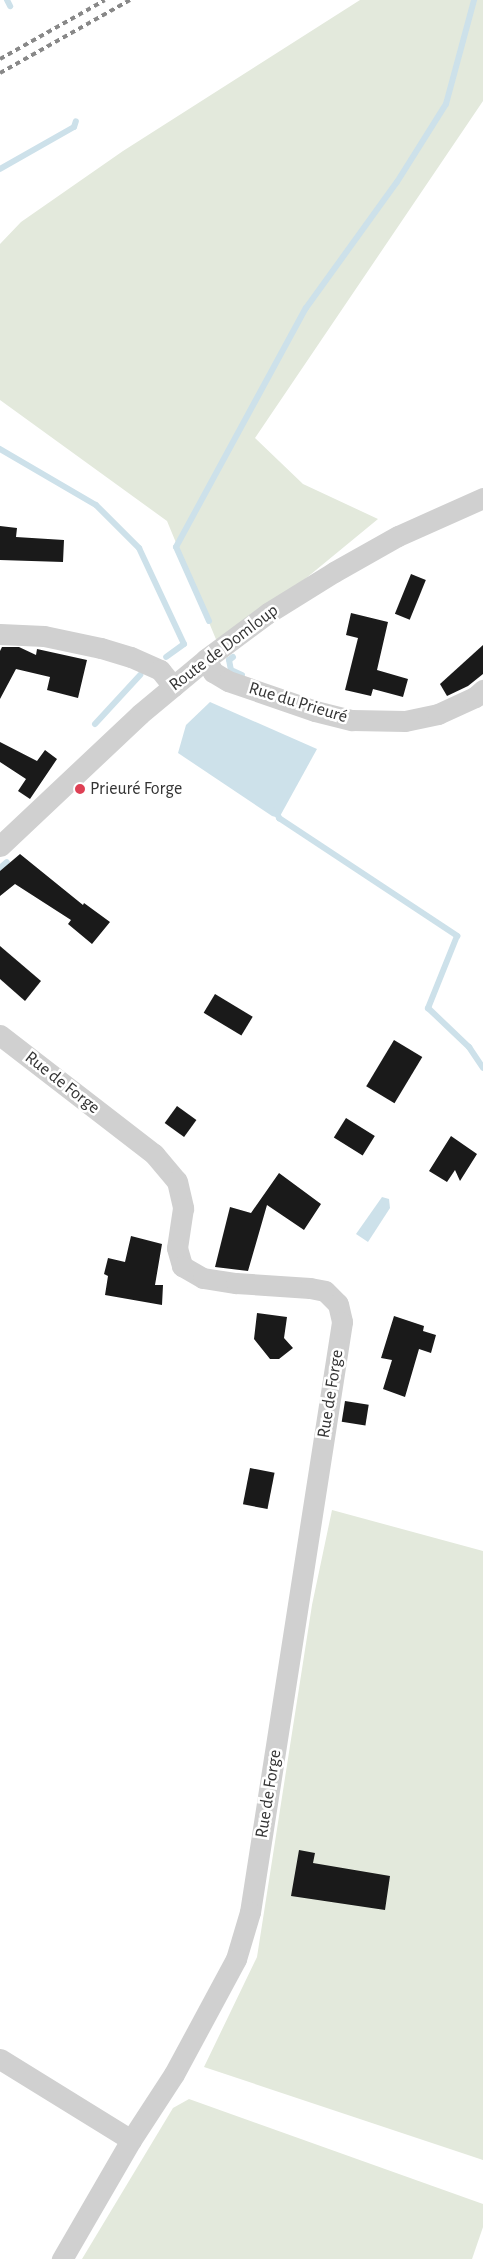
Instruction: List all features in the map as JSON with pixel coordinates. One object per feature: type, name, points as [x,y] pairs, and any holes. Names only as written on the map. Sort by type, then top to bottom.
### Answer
[{"type":"street","name":"Route de Domloup","points":[[0,846],[36,814],[103,747],[173,686],[268,613],[350,562],[398,536],[483,498]]},
{"type":"street","points":[[0,634],[44,636],[101,648],[131,657],[160,670],[173,686]]},
{"type":"street","name":"Rue du Prieuré","points":[[206,659],[213,672],[228,681],[306,709],[352,720],[406,720],[438,714],[480,696]]},
{"type":"street","name":"Rue de Forge","points":[[0,1035],[154,1154],[177,1181],[183,1208],[177,1248],[182,1266],[203,1278],[326,1291],[338,1304],[342,1322],[250,1912],[236,1959],[174,2074],[131,2140],[62,2259]]},
{"type":"street","points":[[0,2059],[131,2140]]},
{"type":"shaded area","points":[[360,0],[483,0],[483,101],[255,438],[303,484],[378,519],[220,649],[167,521],[0,400],[0,244],[21,222],[123,151]]},
{"type":"shaded area","points":[[332,1510],[483,1551],[483,2160],[204,2067],[257,1957],[312,1605]]},
{"type":"shaded area","points":[[189,2099],[483,2204],[483,2227],[472,2259],[82,2259],[173,2108]]},
{"type":"water","points":[[210,702],[317,749],[279,818],[272,816],[178,753],[186,725]]},
{"type":"water","points":[[382,1197],[389,1199],[390,1208],[368,1242],[356,1234]]},
{"type":"building","points":[[0,526],[17,528],[16,537],[64,540],[63,562],[0,560]]},
{"type":"building","points":[[411,574],[426,580],[410,620],[395,614]]},
{"type":"building","points":[[351,613],[388,622],[377,670],[408,679],[403,697],[373,689],[371,696],[345,690],[358,638],[346,635]]},
{"type":"building","points":[[483,645],[483,674],[468,686],[447,696],[440,684]]},
{"type":"building","points":[[2,647],[19,647],[36,655],[37,649],[87,660],[78,698],[47,690],[50,677],[16,669],[0,699],[0,651]]},
{"type":"building","points":[[0,742],[37,761],[45,750],[57,759],[30,799],[18,791],[26,779],[0,762]]},
{"type":"building","points":[[20,854],[83,905],[84,903],[110,922],[92,944],[68,924],[71,920],[15,884],[0,896],[0,871]]},
{"type":"building","points":[[0,946],[41,981],[25,1001],[0,979]]},
{"type":"building","points":[[215,994],[253,1017],[241,1036],[204,1013]]},
{"type":"building","points":[[394,1040],[422,1057],[394,1103],[366,1086]]},
{"type":"building","points":[[177,1106],[196,1120],[184,1137],[165,1123]]},
{"type":"building","points":[[346,1118],[375,1136],[363,1156],[334,1138]]},
{"type":"building","points":[[451,1136],[477,1154],[460,1181],[455,1170],[447,1182],[429,1171]]},
{"type":"building","points":[[279,1173],[321,1204],[304,1230],[267,1205],[248,1271],[215,1267],[230,1207],[251,1213]]},
{"type":"building","points":[[131,1236],[162,1244],[155,1285],[163,1285],[162,1305],[105,1295],[108,1276],[104,1274],[108,1258],[125,1262]]},
{"type":"building","points":[[257,1313],[287,1317],[284,1338],[293,1348],[279,1359],[270,1359],[254,1339]]},
{"type":"building","points":[[394,1316],[424,1326],[423,1331],[436,1335],[431,1353],[419,1349],[405,1397],[383,1389],[392,1360],[381,1358]]},
{"type":"building","points":[[345,1401],[369,1405],[365,1425],[342,1422]]},
{"type":"building","points":[[250,1468],[275,1473],[267,1509],[243,1504]]},
{"type":"building","points":[[299,1850],[315,1853],[313,1863],[390,1876],[385,1910],[291,1896]]},
{"type":"waterway","points":[[7,0],[10,6]]},
{"type":"waterway","points":[[209,621],[176,547],[306,308],[397,182],[446,104],[474,0]]},
{"type":"waterway","points":[[0,169],[74,127],[76,121]]},
{"type":"waterway","points":[[0,449],[96,505],[139,548],[184,644],[166,657]]},
{"type":"waterway","points":[[233,657],[229,660],[231,670],[242,675]]},
{"type":"waterway","points":[[95,724],[140,675]]},
{"type":"waterway","points":[[276,810],[279,818],[457,936],[428,1008],[469,1047],[483,1068]]},
{"type":"waterway","points":[[0,868],[7,862]]},
{"type":"railway","points":[[0,59],[105,0]]},
{"type":"railway","points":[[0,73],[130,0]]},
{"type":"place","name":"Prieuré Forge","points":[[80,789]]}]
